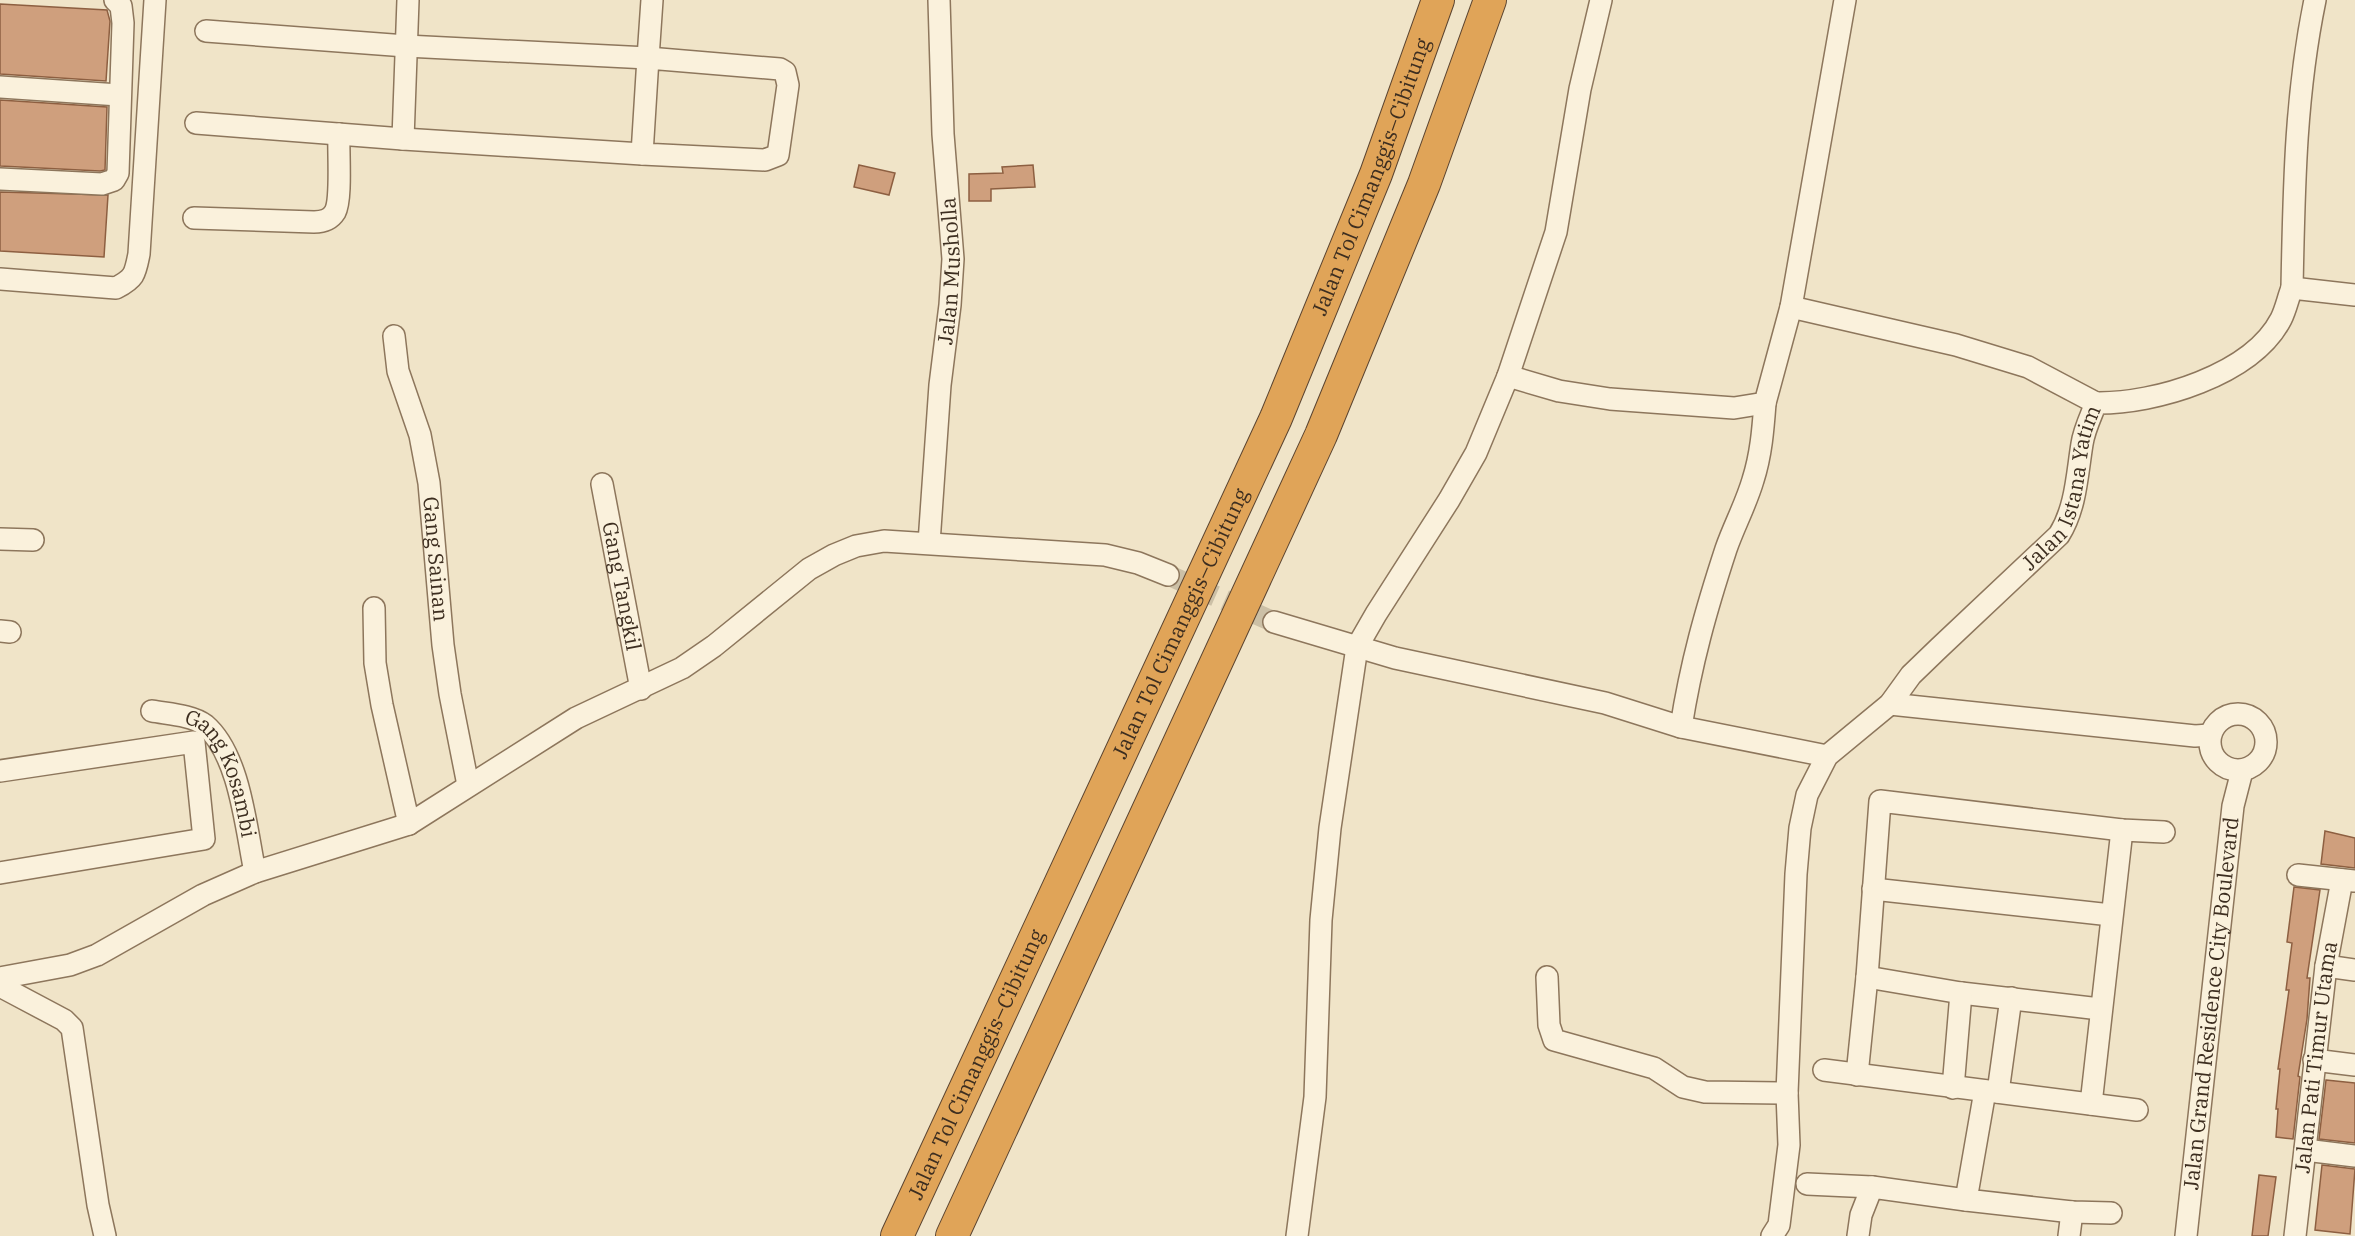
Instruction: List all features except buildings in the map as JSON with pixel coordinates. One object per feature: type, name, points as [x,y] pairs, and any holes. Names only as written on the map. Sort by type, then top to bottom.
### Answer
[{"type":"highway","name":"Jalan Tol Cimanggis–Cibitung","points":[[897,1236],[1276,418],[1376,174],[1438,0]]},
{"type":"highway","points":[[952,1236],[1321,435],[1424,184],[1490,0]]},
{"type":"street","points":[[0,179],[102,184],[114,180],[118,173],[122,12],[115,0]]},
{"type":"street","points":[[0,279],[116,288],[130,280],[135,272],[139,254],[155,0]]},
{"type":"street","points":[[402,139],[408,0]]},
{"type":"street","points":[[642,154],[652,0]]},
{"type":"street","name":"Jalan Musholla","points":[[929,543],[940,386],[953,259],[943,134],[939,0]]},
{"type":"street","points":[[1297,1236],[1315,1097],[1321,920],[1329,840],[1358,647],[1476,453],[1508,376],[1556,232],[1580,89],[1601,0]]},
{"type":"street","points":[[1681,727],[1689,675],[1705,612],[1732,532],[1753,482],[1762,447],[1765,403],[1791,307],[1845,0]]},
{"type":"street","name":"Jalan Istana Yatim","points":[[1827,756],[1890,704],[1911,675],[1938,648],[2059,535],[2067,522],[2071,509],[2082,440],[2096,403],[2122,403],[2151,399],[2178,391],[2246,358],[2280,320],[2292,288],[2296,134],[2309,29],[2315,0]]},
{"type":"street","points":[[196,123],[402,139],[765,160],[780,152],[788,86],[785,72],[780,69],[648,58],[406,46],[206,31]]},
{"type":"street","points":[[0,87],[119,95]]},
{"type":"street","points":[[194,218],[314,222],[328,219],[338,203],[339,134]]},
{"type":"street","points":[[2292,288],[2355,295]]},
{"type":"street","points":[[1791,307],[1966,348],[2028,367],[2096,403]]},
{"type":"street","name":"Gang Sainan","points":[[394,336],[398,371],[420,435],[429,483],[443,645],[468,785]]},
{"type":"street","points":[[1508,376],[1559,391],[1610,399],[1734,408],[1765,403]]},
{"type":"street","name":"Gang Tangkil","points":[[602,484],[641,689]]},
{"type":"street","points":[[0,539],[33,540]]},
{"type":"street","points":[[0,978],[70,965],[97,955],[204,895],[255,872],[409,824],[576,718],[682,669],[809,569],[856,546],[884,541],[1105,555],[1138,563],[1168,575]]},
{"type":"street","points":[[374,609],[375,663],[382,705],[409,824]]},
{"type":"street","points":[[1274,622],[1395,658],[1605,703],[1681,727],[1827,756],[1807,795],[1800,828],[1792,950],[1787,1094],[1789,1144],[1786,1185],[1779,1225],[1772,1236]]},
{"type":"street","points":[[1890,704],[2195,736],[2210,735]]},
{"type":"street","name":"Gang Kosambi","points":[[152,711],[204,724],[224,749],[238,790],[255,872]]},
{"type":"street","points":[[2234,714],[2245,714],[2256,719],[2263,728],[2267,738],[2266,749],[2262,759],[2253,767],[2242,771],[2231,770],[2221,765],[2214,757],[2210,746],[2210,735],[2215,725],[2224,718],[2234,714]]},
{"type":"street","points":[[0,771],[194,742],[204,838],[0,873]]},
{"type":"street","name":"Jalan Grand Residence City Boulevard","points":[[2186,1236],[2233,806],[2242,771]]},
{"type":"street","points":[[1857,1075],[1880,801],[2122,830],[2164,832]]},
{"type":"street","points":[[2091,1104],[2122,830]]},
{"type":"street","points":[[2298,875],[2348,880]]},
{"type":"street","name":"Jalan Pati Timur Utama","points":[[2295,1236],[2326,966],[2348,880]]},
{"type":"street","points":[[1873,889],[2111,915]]},
{"type":"street","points":[[2326,966],[2355,970]]},
{"type":"street","points":[[1547,977],[1549,1025],[1554,1040],[1654,1068],[1683,1087],[1704,1092],[1787,1094]]},
{"type":"street","points":[[1867,977],[1961,993],[2100,1009]]},
{"type":"street","points":[[0,986],[64,1020],[72,1028],[98,1205],[105,1236]]},
{"type":"street","points":[[1953,1088],[1961,993]]},
{"type":"street","points":[[1966,1200],[2011,998]]},
{"type":"street","points":[[2314,1060],[2355,1065]]},
{"type":"street","points":[[1824,1070],[2137,1110]]},
{"type":"street","points":[[2305,1150],[2355,1156]]},
{"type":"street","points":[[1807,1184],[1872,1187],[2072,1212],[2111,1213]]},
{"type":"street","points":[[1858,1236],[1861,1215],[1872,1187]]},
{"type":"street","points":[[2068,1236],[2072,1212]]},
{"type":"tunnel","points":[[1168,575],[1274,622]]}]
